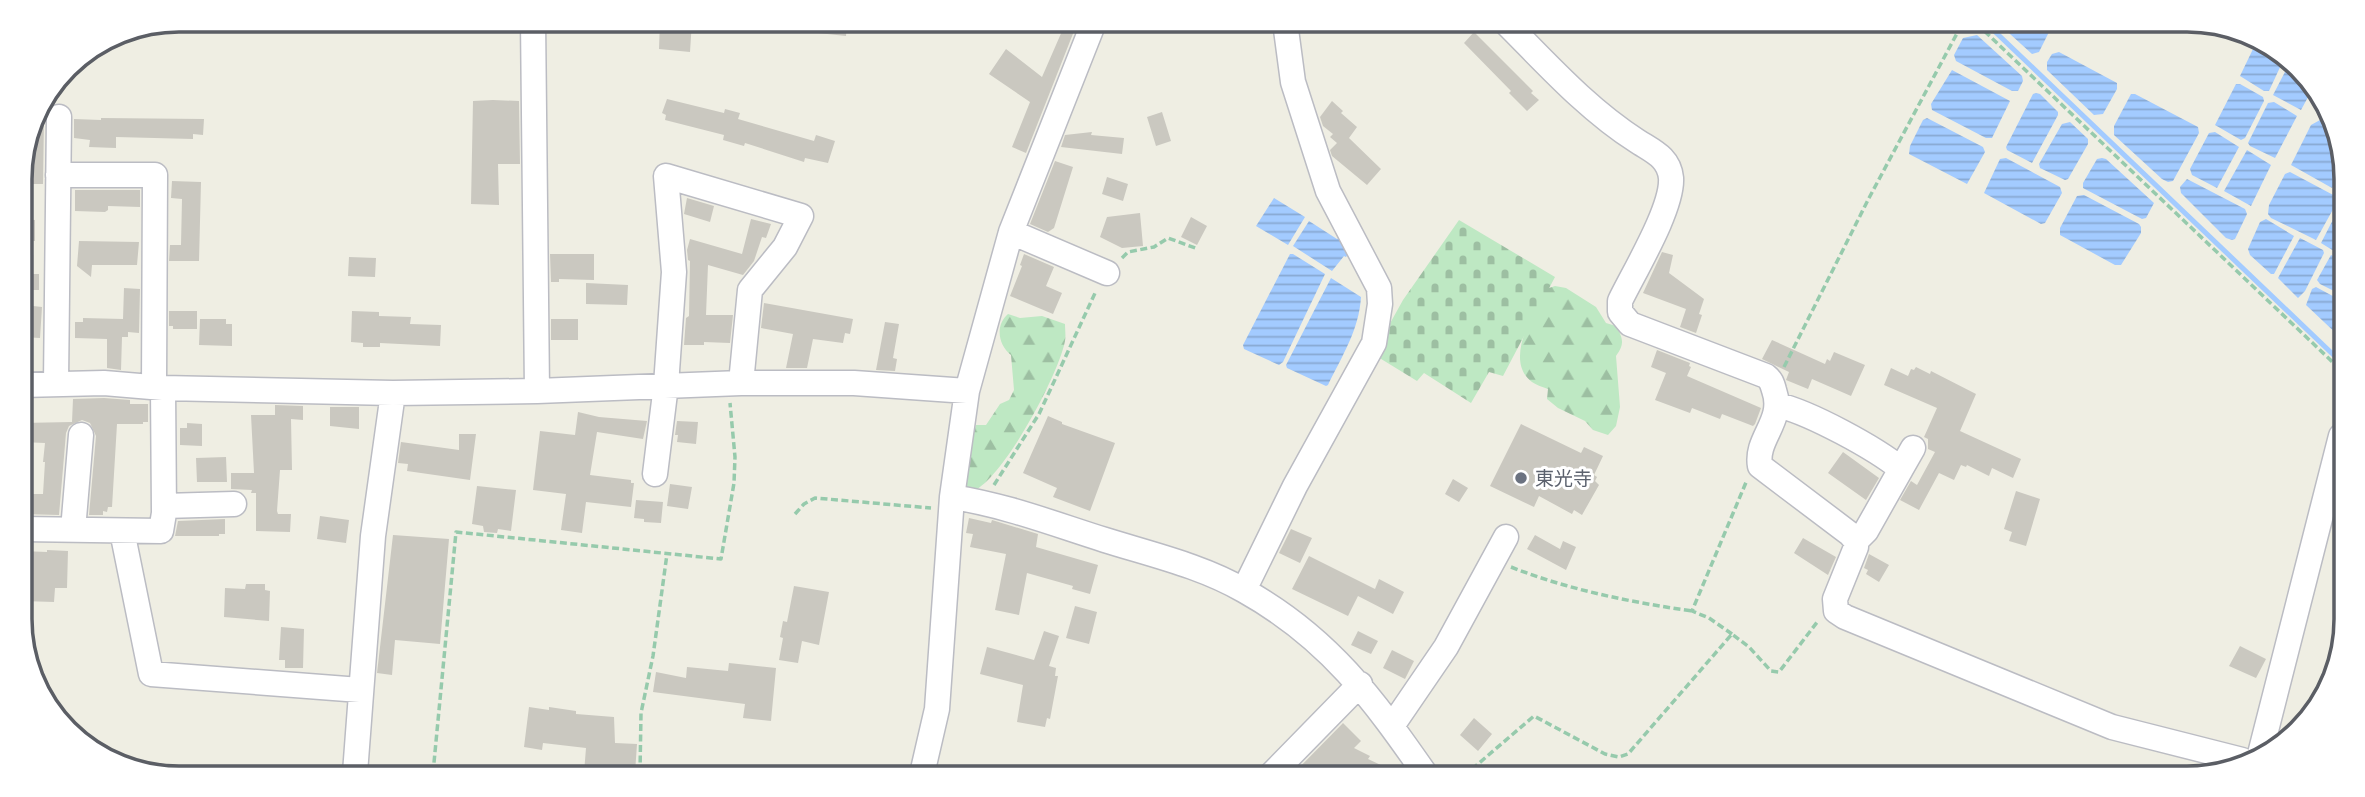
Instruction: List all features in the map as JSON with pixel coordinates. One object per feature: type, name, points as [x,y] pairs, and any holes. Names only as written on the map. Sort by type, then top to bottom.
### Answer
[{"type":"street","points":[[533,32],[537,391]]},
{"type":"street","points":[[924,766],[938,698],[952,504],[967,391],[1011,232],[1090,32]]},
{"type":"street","points":[[1244,590],[1295,486],[1374,344],[1380,304],[1379,288],[1328,191],[1293,82],[1286,32]]},
{"type":"street","points":[[1515,32],[1594,109],[1637,141],[1660,154],[1667,165],[1671,177],[1670,192],[1620,301],[1620,312],[1630,324],[1771,380],[1776,397],[1759,456],[1760,466],[1856,541],[1835,599],[1836,611],[2112,727],[2232,758]]},
{"type":"street","points":[[56,383],[59,117]]},
{"type":"street","points":[[32,529],[161,531],[164,506],[158,388],[155,175],[58,175]]},
{"type":"street","points":[[655,474],[666,385],[674,272],[666,176],[801,216],[785,247],[750,290],[741,383]]},
{"type":"street","points":[[1011,232],[1107,273]]},
{"type":"street","points":[[32,384],[393,393],[537,391],[741,383],[854,383],[967,391]]},
{"type":"street","points":[[355,766],[373,537],[393,393]]},
{"type":"street","points":[[1776,397],[1789,408],[1888,458],[1907,458],[1866,531],[1856,541]]},
{"type":"street","points":[[73,530],[80,435]]},
{"type":"street","points":[[2262,744],[2334,463]]},
{"type":"street","points":[[952,504],[983,502],[1177,562],[1244,590],[1325,647],[1360,684],[1419,765]]},
{"type":"street","points":[[164,506],[234,504]]},
{"type":"street","points":[[122,531],[151,674],[360,690]]},
{"type":"street","points":[[1392,726],[1446,647],[1506,537]]},
{"type":"street","points":[[1280,765],[1360,684]]},
{"type":"path","points":[[1776,397],[1869,198],[1958,32]]},
{"type":"path","points":[[1985,32],[2334,363]]},
{"type":"path","points":[[983,502],[1039,414],[1088,303],[1107,273],[1128,252],[1154,247],[1168,238],[1198,248]]},
{"type":"path","points":[[434,766],[456,532],[721,559],[734,483],[730,403],[741,383]]},
{"type":"path","points":[[1692,611],[1748,479],[1760,466]]},
{"type":"path","points":[[795,514],[804,504],[815,498],[952,504]]},
{"type":"path","points":[[640,766],[642,713],[667,554]]},
{"type":"path","points":[[1495,560],[1546,581],[1584,591],[1692,611],[1709,618],[1732,634],[1749,647],[1771,671],[1779,672],[1823,616],[1835,605]]},
{"type":"path","points":[[1476,765],[1534,716],[1605,754],[1619,757],[1628,754],[1732,634]]},
{"type":"green space","points":[[1459,220],[1555,277],[1503,376],[1489,372],[1471,403],[1424,373],[1417,381],[1373,354],[1403,300]]},
{"type":"green space","points":[[1555,286],[1566,288],[1596,307],[1606,323],[1616,326],[1620,334],[1622,344],[1616,356],[1620,407],[1616,426],[1608,435],[1593,430],[1585,421],[1558,408],[1547,399],[1548,389],[1532,382],[1524,373],[1520,361],[1524,336],[1546,289]]},
{"type":"green space","points":[[1008,314],[1020,318],[1042,316],[1065,324],[1065,341],[1061,357],[1041,401],[1013,449],[984,484],[971,492],[965,487],[976,425],[986,425],[1000,404],[1009,400],[1014,390],[1011,355],[1003,346],[1000,335],[1001,324]]},
{"type":"water","points":[[2008,32],[2049,32],[2039,52],[2032,54]]},
{"type":"water","points":[[1977,35],[2022,76],[2023,81],[2018,91],[2012,91],[1956,61],[1954,55],[1963,38]]},
{"type":"water","points":[[2253,49],[2281,66],[2269,91],[2264,91],[2240,76]]},
{"type":"water","points":[[2059,52],[2117,83],[2117,89],[2103,114],[2094,115],[2047,70],[2047,62],[2052,54]]},
{"type":"water","points":[[1952,70],[2010,101],[1992,138],[1986,138],[1932,110],[1931,104]]},
{"type":"water","points":[[2286,70],[2308,96],[2301,110],[2273,95]]},
{"type":"water","points":[[2236,84],[2263,97],[2264,101],[2245,138],[2241,140],[2215,125]]},
{"type":"water","points":[[2036,93],[2058,112],[2058,115],[2032,163],[2006,147],[2033,94]]},
{"type":"water","points":[[2131,94],[2198,127],[2199,133],[2173,181],[2162,179],[2114,135],[2114,126]]},
{"type":"water","points":[[2274,102],[2297,116],[2275,158],[2248,143],[2268,103]]},
{"type":"water","points":[[1927,118],[1983,147],[1985,152],[1967,184],[1909,154],[1910,146],[1923,120]]},
{"type":"water","points":[[2321,120],[2326,131],[2334,178],[2332,188],[2291,165],[2311,125]]},
{"type":"water","points":[[2070,122],[2088,139],[2088,144],[2065,180],[2040,168],[2039,164],[2062,124]]},
{"type":"water","points":[[2215,132],[2239,147],[2217,188],[2192,175],[2190,169],[2209,133]]},
{"type":"water","points":[[2247,150],[2271,165],[2251,206],[2224,191]]},
{"type":"water","points":[[2006,158],[2060,187],[2062,193],[2045,223],[2041,224],[1984,193],[2000,159]]},
{"type":"water","points":[[2102,158],[2154,203],[2146,218],[2142,219],[2083,188],[2083,183],[2097,159]]},
{"type":"water","points":[[2290,172],[2334,195],[2334,208],[2316,240],[2268,214],[2269,205],[2285,174]]},
{"type":"water","points":[[2187,179],[2245,209],[2247,214],[2235,239],[2226,238],[2181,193],[2180,187]]},
{"type":"water","points":[[2084,195],[2141,227],[2141,233],[2121,265],[2115,265],[2060,235],[2060,228],[2077,196]]},
{"type":"water","points":[[1274,198],[1305,217],[1288,245],[1256,226]]},
{"type":"water","points":[[2334,218],[2334,251],[2321,243]]},
{"type":"water","points":[[2266,219],[2294,236],[2274,274],[2250,255],[2248,249],[2260,222]]},
{"type":"water","points":[[1309,221],[1339,238],[1351,250],[1332,271],[1293,246]]},
{"type":"water","points":[[2300,238],[2324,253],[2305,291],[2298,298],[2278,278]]},
{"type":"water","points":[[1290,254],[1325,274],[1283,362],[1279,365],[1244,349],[1243,345]]},
{"type":"water","points":[[2331,255],[2334,257],[2334,291],[2317,280]]},
{"type":"water","points":[[1331,278],[1361,297],[1353,332],[1326,386],[1287,368],[1286,365]]},
{"type":"water","points":[[2316,287],[2334,297],[2334,331],[2306,305],[2312,289]]},
{"type":"building","points":[[660,32],[691,32],[690,52],[659,49]]},
{"type":"building","points":[[808,32],[846,32],[846,36]]},
{"type":"building","points":[[1062,32],[1074,32],[1026,153],[1012,147],[1030,102],[989,74],[1006,49],[1042,77]]},
{"type":"building","points":[[1474,32],[1533,91],[1531,93],[1539,100],[1527,111],[1464,43]]},
{"type":"building","points":[[667,99],[724,113],[725,109],[740,113],[738,119],[814,141],[816,135],[835,141],[828,163],[805,158],[804,162],[745,143],[744,146],[723,140],[724,135],[665,120],[666,115],[662,113]]},
{"type":"building","points":[[473,101],[519,101],[520,164],[498,164],[499,205],[471,204]]},
{"type":"building","points":[[1332,101],[1357,127],[1349,138],[1381,169],[1367,185],[1332,156],[1330,150],[1337,143],[1330,137],[1333,134],[1323,126],[1320,117]]},
{"type":"building","points":[[1162,112],[1171,141],[1156,146],[1147,117]]},
{"type":"building","points":[[74,119],[204,119],[203,135],[193,134],[193,139],[116,137],[116,148],[89,147],[90,140],[74,138]]},
{"type":"building","points":[[44,120],[43,184],[32,184],[32,169],[34,150]]},
{"type":"building","points":[[1092,132],[1091,135],[1124,138],[1122,154],[1061,147],[1065,135]]},
{"type":"building","points":[[1055,161],[1073,167],[1054,228],[1048,232],[1030,224]]},
{"type":"building","points":[[1107,177],[1128,184],[1123,201],[1102,194]]},
{"type":"building","points":[[172,181],[201,182],[199,261],[169,261],[170,245],[181,245],[182,199],[171,198]]},
{"type":"building","points":[[75,190],[140,190],[140,207],[108,206],[105,212],[75,211]]},
{"type":"building","points":[[687,198],[714,206],[710,222],[684,214]]},
{"type":"building","points":[[1140,213],[1143,246],[1122,248],[1100,237],[1107,217]]},
{"type":"building","points":[[1191,217],[1207,226],[1197,245],[1181,237]]},
{"type":"building","points":[[751,219],[771,224],[766,238],[762,237],[754,261],[743,275],[708,265],[706,315],[733,315],[730,343],[704,342],[704,345],[684,345],[686,318],[689,316],[690,261],[687,250],[690,239],[742,254]]},
{"type":"building","points":[[32,220],[35,220],[35,241],[32,241]]},
{"type":"building","points":[[79,241],[139,242],[137,265],[92,265],[91,277],[77,266]]},
{"type":"building","points":[[1662,252],[1673,255],[1669,273],[1704,299],[1696,333],[1680,327],[1686,309],[1643,293]]},
{"type":"building","points":[[550,254],[594,254],[594,280],[559,279],[559,282],[551,282]]},
{"type":"building","points":[[1024,254],[1054,267],[1046,286],[1062,293],[1053,314],[1010,296]]},
{"type":"building","points":[[349,257],[376,258],[375,277],[348,276]]},
{"type":"building","points":[[32,274],[39,274],[39,290],[32,290]]},
{"type":"building","points":[[586,283],[628,285],[627,305],[586,304]]},
{"type":"building","points":[[124,288],[140,289],[139,333],[128,332],[128,337],[122,337],[121,370],[107,368],[107,339],[75,338],[75,322],[83,322],[83,318],[123,319]]},
{"type":"building","points":[[764,303],[853,319],[850,334],[845,333],[843,343],[813,339],[807,368],[786,368],[793,334],[761,328]]},
{"type":"building","points":[[33,306],[42,307],[40,338],[32,338]]},
{"type":"building","points":[[169,311],[197,311],[197,329],[173,329],[173,326],[169,326]]},
{"type":"building","points":[[352,311],[379,312],[379,316],[411,317],[410,324],[441,325],[440,346],[380,343],[380,347],[363,347],[363,343],[351,342]]},
{"type":"building","points":[[200,319],[226,319],[226,324],[232,324],[232,346],[199,345]]},
{"type":"building","points":[[551,319],[578,319],[578,340],[551,340]]},
{"type":"building","points":[[885,322],[899,324],[893,358],[897,359],[895,371],[876,370]]},
{"type":"building","points":[[1772,340],[1825,364],[1827,359],[1830,361],[1834,352],[1865,365],[1851,396],[1812,379],[1808,389],[1786,380],[1789,372],[1762,359]]},
{"type":"building","points":[[1657,350],[1690,363],[1687,376],[1761,408],[1755,424],[1753,426],[1722,414],[1720,419],[1692,408],[1690,413],[1655,400],[1666,373],[1651,367]]},
{"type":"building","points":[[1916,367],[1930,374],[1931,371],[1976,394],[1960,431],[2021,459],[2013,478],[1992,468],[1989,476],[1967,465],[1961,465],[1954,480],[1939,473],[1919,510],[1900,500],[1911,481],[1917,485],[1935,452],[1928,449],[1928,439],[1924,437],[1937,408],[1884,385],[1891,368],[1908,376],[1911,369]]},
{"type":"building","points":[[104,398],[130,400],[130,404],[148,404],[148,422],[117,424],[112,507],[108,507],[107,512],[103,511],[103,515],[89,515],[96,436],[90,423],[82,420],[69,426],[66,433],[59,515],[32,514],[32,494],[43,494],[45,443],[32,442],[32,423],[72,422],[73,399]]},
{"type":"building","points":[[275,405],[303,406],[303,420],[291,419],[292,470],[280,470],[277,511],[278,514],[291,514],[290,532],[256,531],[256,493],[251,493],[252,490],[231,489],[231,473],[254,473],[251,415],[275,415]]},
{"type":"building","points":[[330,407],[359,407],[359,429],[330,426]]},
{"type":"building","points":[[578,412],[599,417],[647,421],[643,439],[597,432],[590,475],[631,480],[631,483],[634,483],[631,507],[586,502],[582,533],[561,530],[566,494],[533,490],[540,431],[575,435]]},
{"type":"building","points":[[1048,416],[1062,424],[1115,443],[1090,511],[1053,497],[1057,488],[1023,473]]},
{"type":"building","points":[[677,421],[698,422],[696,444],[677,442]]},
{"type":"building","points":[[187,423],[202,424],[202,446],[180,445],[180,428],[187,428]]},
{"type":"building","points":[[1521,424],[1581,453],[1584,447],[1603,456],[1594,475],[1599,485],[1582,515],[1574,510],[1572,514],[1539,496],[1534,507],[1490,486]]},
{"type":"building","points":[[459,434],[476,434],[470,480],[407,471],[408,464],[398,463],[401,442],[459,450]]},
{"type":"building","points":[[1843,452],[1879,478],[1866,500],[1828,473]]},
{"type":"building","points":[[226,457],[227,482],[197,482],[196,458]]},
{"type":"building","points":[[1453,479],[1468,488],[1459,502],[1445,494]]},
{"type":"building","points":[[670,484],[692,487],[688,509],[667,506]]},
{"type":"building","points":[[477,486],[516,490],[511,531],[498,529],[497,533],[484,532],[483,526],[472,524]]},
{"type":"building","points":[[2016,491],[2040,499],[2026,546],[2009,541],[2012,532],[2004,529]]},
{"type":"building","points":[[636,500],[663,502],[661,523],[644,522],[644,519],[634,518]]},
{"type":"building","points":[[320,516],[349,520],[346,543],[317,539]]},
{"type":"building","points":[[969,518],[991,523],[992,520],[1038,534],[1036,547],[1098,565],[1090,594],[1072,589],[1073,586],[1027,573],[1019,615],[995,610],[1006,554],[970,547],[973,534],[966,533]]},
{"type":"building","points":[[225,519],[225,534],[175,536],[178,521]]},
{"type":"building","points":[[1291,529],[1312,538],[1300,563],[1279,553]]},
{"type":"building","points":[[393,535],[449,539],[440,644],[395,640],[392,675],[377,673]]},
{"type":"building","points":[[1535,535],[1560,549],[1563,541],[1576,547],[1566,570],[1527,549]]},
{"type":"building","points":[[1803,538],[1836,557],[1828,575],[1794,553]]},
{"type":"building","points":[[32,551],[68,551],[67,588],[55,588],[54,602],[32,601]]},
{"type":"building","points":[[1869,554],[1889,565],[1879,582],[1866,574],[1868,570],[1864,568]]},
{"type":"building","points":[[1309,556],[1375,589],[1379,579],[1404,592],[1393,614],[1358,596],[1348,616],[1292,589]]},
{"type":"building","points":[[246,584],[265,584],[265,590],[270,591],[269,621],[224,617],[225,588],[245,589]]},
{"type":"building","points":[[794,586],[829,592],[819,645],[802,641],[798,663],[779,660],[783,621],[787,622]]},
{"type":"building","points":[[1075,606],[1097,612],[1089,644],[1066,638]]},
{"type":"building","points":[[281,627],[304,629],[303,668],[285,668],[285,660],[279,660]]},
{"type":"building","points":[[1044,631],[1059,636],[1049,666],[1056,668],[1055,676],[1058,676],[1050,719],[1047,718],[1045,727],[1017,722],[1023,685],[980,674],[987,647],[1034,660]]},
{"type":"building","points":[[1358,631],[1378,641],[1371,654],[1351,645]]},
{"type":"building","points":[[2240,646],[2266,659],[2256,678],[2229,666]]},
{"type":"building","points":[[1392,650],[1414,661],[1405,679],[1383,668]]},
{"type":"building","points":[[729,663],[776,668],[771,721],[743,718],[745,704],[653,692],[656,672],[686,678],[687,667],[728,671]]},
{"type":"building","points":[[529,707],[549,710],[549,707],[576,711],[576,714],[614,717],[615,743],[637,744],[635,766],[585,766],[586,748],[543,743],[542,750],[524,747]]},
{"type":"building","points":[[1474,718],[1492,734],[1478,751],[1460,735]]},
{"type":"building","points":[[1343,723],[1361,741],[1354,748],[1382,765],[1301,765]]},
{"type":"waterway","points":[[1995,32],[2334,355]]},
{"type":"place","name":"東光寺","points":[[1521,478]]}]
